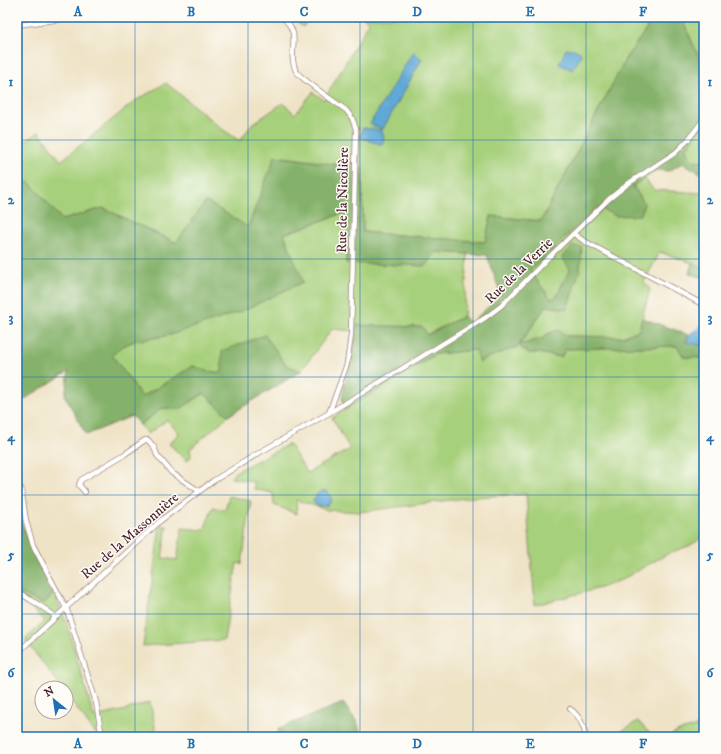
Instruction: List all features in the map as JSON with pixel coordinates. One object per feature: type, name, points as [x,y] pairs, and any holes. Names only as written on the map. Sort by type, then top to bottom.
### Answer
[{"type":"street","points":[[17,25],[62,20],[70,17]]},
{"type":"street","name":"Rue de la Nicolière","points":[[282,17],[292,29],[295,40],[292,60],[296,72],[346,110],[352,118],[356,129],[351,335],[347,364],[329,413]]},
{"type":"street","name":"Rue de la Verrie","points":[[329,413],[485,318],[501,306],[548,258],[620,190],[675,153],[687,141],[704,119]]},
{"type":"street","points":[[574,234],[584,241],[704,305]]},
{"type":"street","name":"Rue de la Massonnière","points":[[17,653],[160,521],[199,491],[228,472],[329,413]]},
{"type":"street","points":[[85,492],[79,485],[81,480],[125,454],[145,440],[148,440],[154,447],[157,455],[172,473],[199,491]]},
{"type":"street","points":[[21,488],[26,521],[33,545],[66,608],[96,702],[102,737]]},
{"type":"street","points":[[17,591],[56,617]]},
{"type":"street","points":[[570,709],[580,720],[586,737]]},
{"type":"green space","points":[[290,17],[311,17],[303,27]]},
{"type":"green space","points":[[363,17],[655,17],[626,58],[541,221],[491,216],[485,242],[363,232],[362,168],[276,156],[248,227],[177,243],[103,208],[62,220],[29,182],[17,189],[17,147],[39,132],[61,161],[135,101],[166,83],[222,129],[240,141],[251,125],[283,103],[295,114],[313,92],[324,100],[369,22]]},
{"type":"green space","points":[[655,17],[681,17],[704,69],[704,124],[686,149],[691,160],[704,162],[704,175],[682,163],[669,171],[657,170],[633,186],[644,203],[641,215],[616,216],[597,207],[530,271],[551,299],[556,297],[570,269],[562,257],[573,246],[582,247],[580,270],[567,309],[546,306],[519,345],[544,338],[547,334],[558,330],[567,336],[622,337],[639,330],[642,318],[689,335],[686,341],[704,346],[704,358],[684,357],[677,346],[566,349],[561,357],[538,353],[528,353],[519,346],[480,362],[475,350],[436,354],[344,410],[342,397],[355,338],[356,325],[423,327],[427,335],[464,316],[471,323],[501,295],[487,255],[436,252],[425,266],[346,263],[348,228],[343,213],[284,234],[303,282],[240,312],[170,335],[134,341],[123,346],[112,355],[142,397],[193,366],[206,371],[222,373],[222,351],[265,335],[286,365],[301,371],[228,416],[204,393],[180,409],[162,408],[140,425],[132,416],[86,435],[65,396],[69,371],[17,404],[17,189],[29,182],[62,220],[103,208],[176,243],[206,201],[248,227],[275,156],[362,168],[363,232],[485,242],[491,216],[541,221],[626,58]]},
{"type":"green space","points":[[681,17],[704,17],[704,69]]},
{"type":"green space","points":[[704,124],[704,162],[691,160],[686,149]]},
{"type":"green space","points":[[644,178],[654,190],[704,193],[704,267],[660,252],[644,282],[650,289],[639,330],[622,337],[567,336],[544,338],[519,346],[546,306],[567,309],[570,269],[556,297],[550,299],[530,271],[597,207],[616,216],[644,203],[633,186]]},
{"type":"green space","points":[[343,213],[348,228],[346,263],[436,252],[468,254],[464,316],[426,335],[356,325],[355,331],[332,329],[301,371],[286,365],[222,373],[206,371],[193,366],[142,397],[112,355],[123,346],[134,341],[170,335],[302,282],[284,234]]},
{"type":"green space","points":[[692,263],[704,267],[704,278],[689,273]]},
{"type":"green space","points":[[519,346],[528,353],[538,353],[561,357],[566,349],[677,346],[684,357],[704,358],[704,428],[699,433],[704,441],[704,537],[689,546],[669,553],[621,580],[600,588],[535,605],[526,494],[474,497],[359,512],[327,510],[296,500],[297,514],[274,505],[273,493],[254,489],[254,482],[231,478],[235,472],[289,444],[307,473],[350,449],[332,418],[436,354],[475,350],[480,362]]},
{"type":"green space","points":[[205,393],[228,416],[190,449],[191,457],[187,461],[169,444],[179,433],[167,420],[148,434],[140,425],[162,408],[180,409]]},
{"type":"green space","points":[[229,496],[251,501],[242,564],[237,563],[224,640],[143,646],[160,526],[167,526],[162,558],[177,560],[182,528],[204,530],[213,507],[225,510]]},
{"type":"green space","points":[[20,518],[32,551],[54,594],[43,604],[17,592],[17,519]]},
{"type":"green space","points":[[17,592],[43,604],[54,594],[66,621],[94,717],[122,711],[150,702],[157,737],[101,737],[100,732],[95,733],[74,705],[74,680],[56,680],[25,640],[45,621],[17,595]]},
{"type":"green space","points":[[343,703],[357,722],[362,737],[280,737],[278,729]]},
{"type":"green space","points":[[638,721],[653,737],[612,737]]},
{"type":"green space","points":[[704,725],[704,737],[668,737],[679,731]]},
{"type":"water","points":[[566,49],[574,49],[580,52],[581,56],[572,70],[559,64]]},
{"type":"water","points":[[413,52],[422,59],[383,129],[370,124]]},
{"type":"water","points":[[363,128],[382,130],[384,139],[382,145],[359,137]]},
{"type":"water","points":[[703,324],[704,346],[686,342],[689,335]]},
{"type":"water","points":[[321,491],[326,491],[331,497],[331,502],[326,506],[317,506],[313,501],[317,494]]}]
